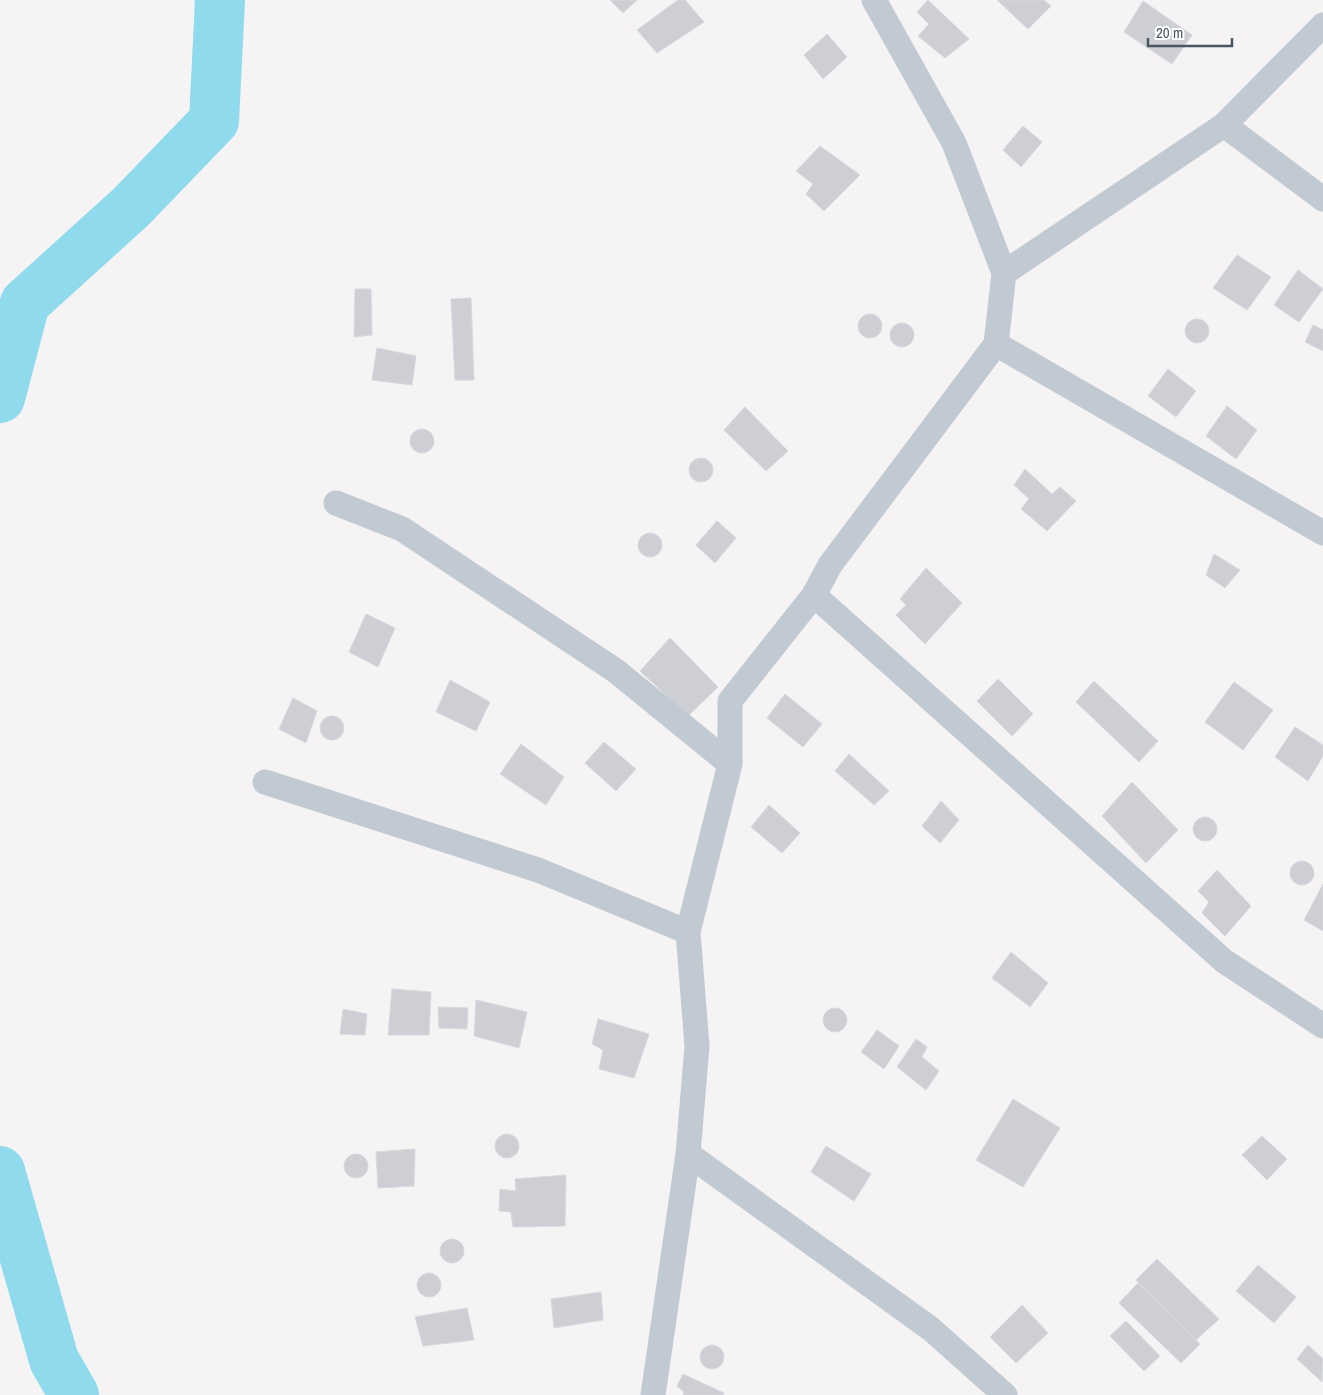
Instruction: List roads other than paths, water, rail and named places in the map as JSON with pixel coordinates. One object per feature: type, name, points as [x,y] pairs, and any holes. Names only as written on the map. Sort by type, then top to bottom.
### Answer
[{"type":"street","points":[[653,1395],[688,1154],[697,1046],[688,932],[730,764],[730,701],[814,595],[830,565],[996,344],[1004,273],[954,143],[874,0]]},
{"type":"street","points":[[1004,273],[1224,125],[1323,25]]},
{"type":"street","points":[[1224,125],[1323,199]]},
{"type":"street","points":[[996,344],[1323,533]]},
{"type":"street","points":[[336,504],[402,529],[419,540],[616,671],[730,764]]},
{"type":"street","points":[[814,595],[1224,961],[1323,1026]]},
{"type":"street","points":[[265,782],[538,870],[688,932]]},
{"type":"street","points":[[688,1154],[931,1329],[1005,1395]]},
{"type":"waterway","points":[[0,398],[25,303],[131,207],[214,121],[220,0]]},
{"type":"waterway","points":[[0,1171],[54,1360],[74,1395]]}]
